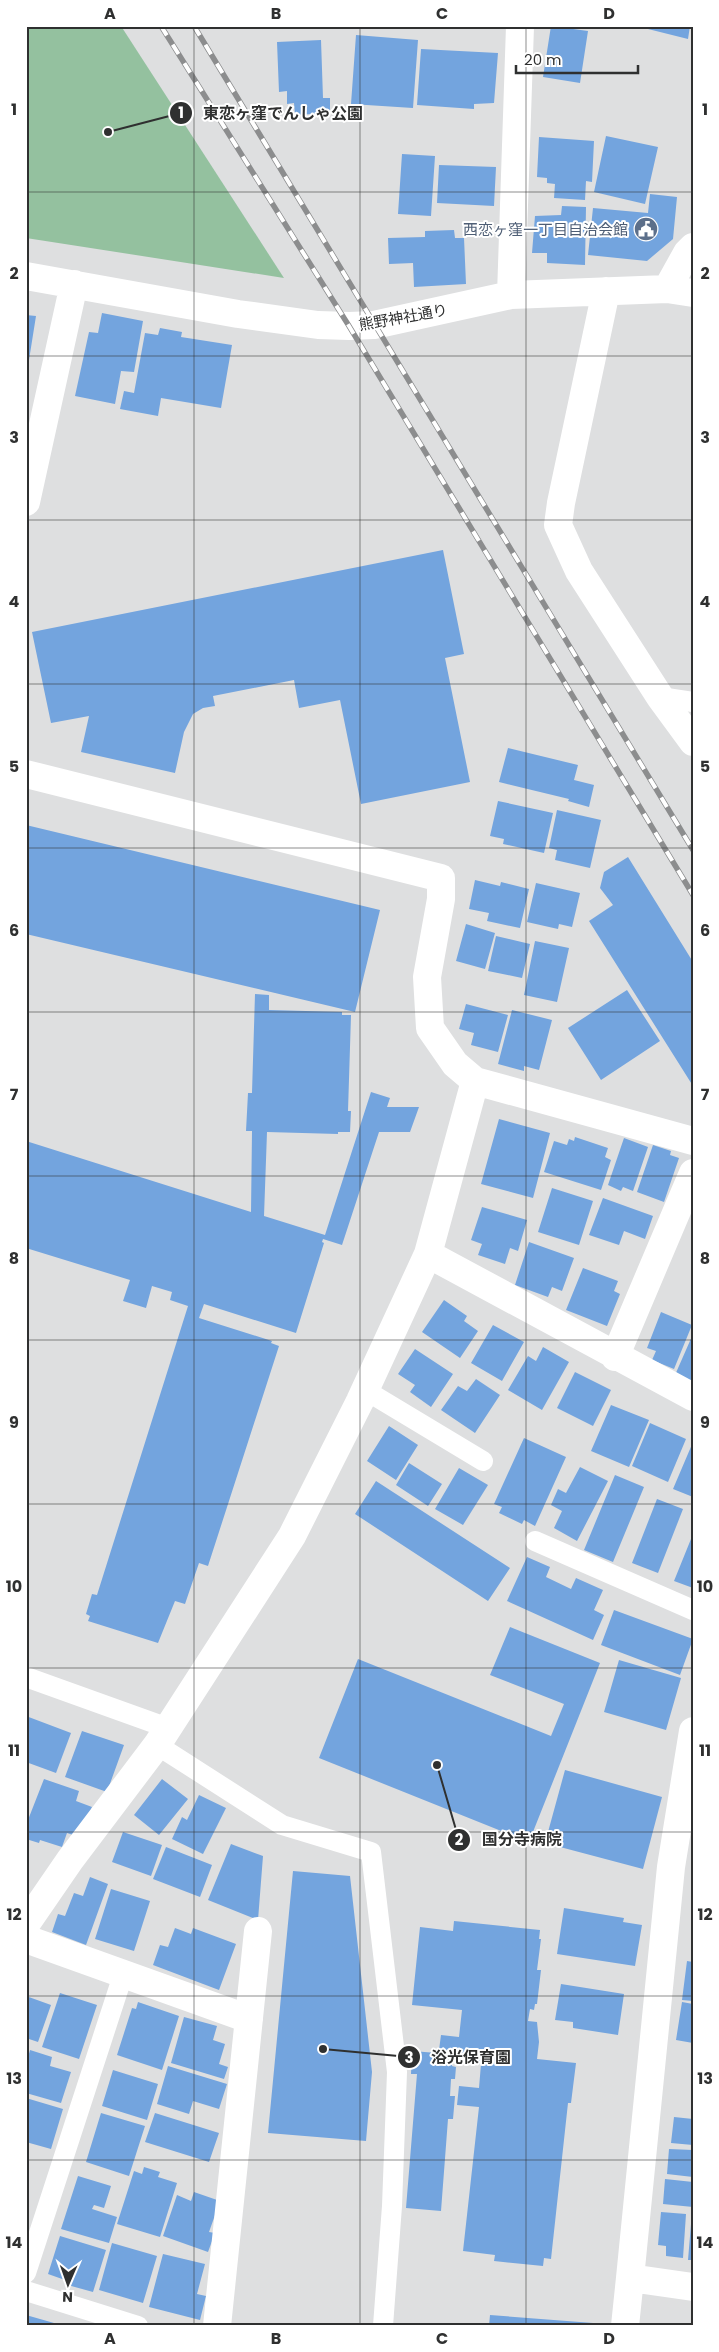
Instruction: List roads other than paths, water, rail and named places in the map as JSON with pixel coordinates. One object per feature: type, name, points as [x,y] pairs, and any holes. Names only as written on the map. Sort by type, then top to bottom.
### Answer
[{"type":"street","points":[[511,295],[520,26]]},
{"type":"street","points":[[680,291],[687,253],[693,248]]},
{"type":"street","name":"熊野神社通り","points":[[26,276],[238,314],[318,325],[349,326],[374,325],[511,295],[606,290],[680,291]]},
{"type":"street","points":[[26,502],[74,284]]},
{"type":"street","points":[[606,290],[558,525],[579,571],[660,697],[693,742]]},
{"type":"street","points":[[26,774],[441,878],[441,899],[427,977],[430,1028],[455,1064],[475,1081],[693,1140]]},
{"type":"street","points":[[26,1924],[70,1860],[163,1736],[292,1536],[365,1390],[428,1254],[475,1081]]},
{"type":"street","points":[[615,1357],[693,1173]]},
{"type":"street","points":[[428,1254],[615,1357],[693,1397]]},
{"type":"street","points":[[626,2326],[671,1867],[693,1731]]},
{"type":"street","points":[[217,2326],[258,1931]]},
{"type":"street","points":[[26,1939],[123,1976],[249,2019]]},
{"type":"street","points":[[630,2278],[693,2287]]},
{"type":"lane","points":[[660,697],[693,702]]},
{"type":"lane","points":[[365,1390],[483,1461]]},
{"type":"lane","points":[[536,1541],[693,1610]]},
{"type":"lane","points":[[26,1677],[163,1736],[282,1825],[371,1852],[397,2072],[392,2206],[383,2326]]},
{"type":"lane","points":[[26,2273],[123,1976]]},
{"type":"lane","points":[[26,2291],[138,2326]]},
{"type":"railway","points":[[161,26],[349,326],[693,895]]},
{"type":"railway","points":[[194,26],[693,850]]},
{"type":"place","name":"東恋ヶ窪でんしゃ公園","points":[[108,132]]},
{"type":"place","name":"西恋ヶ窪一丁目自治会館","points":[[646,229]]},
{"type":"place","name":"国分寺病院","points":[[437,1765]]},
{"type":"place","name":"浴光保育園","points":[[323,2049]]}]
